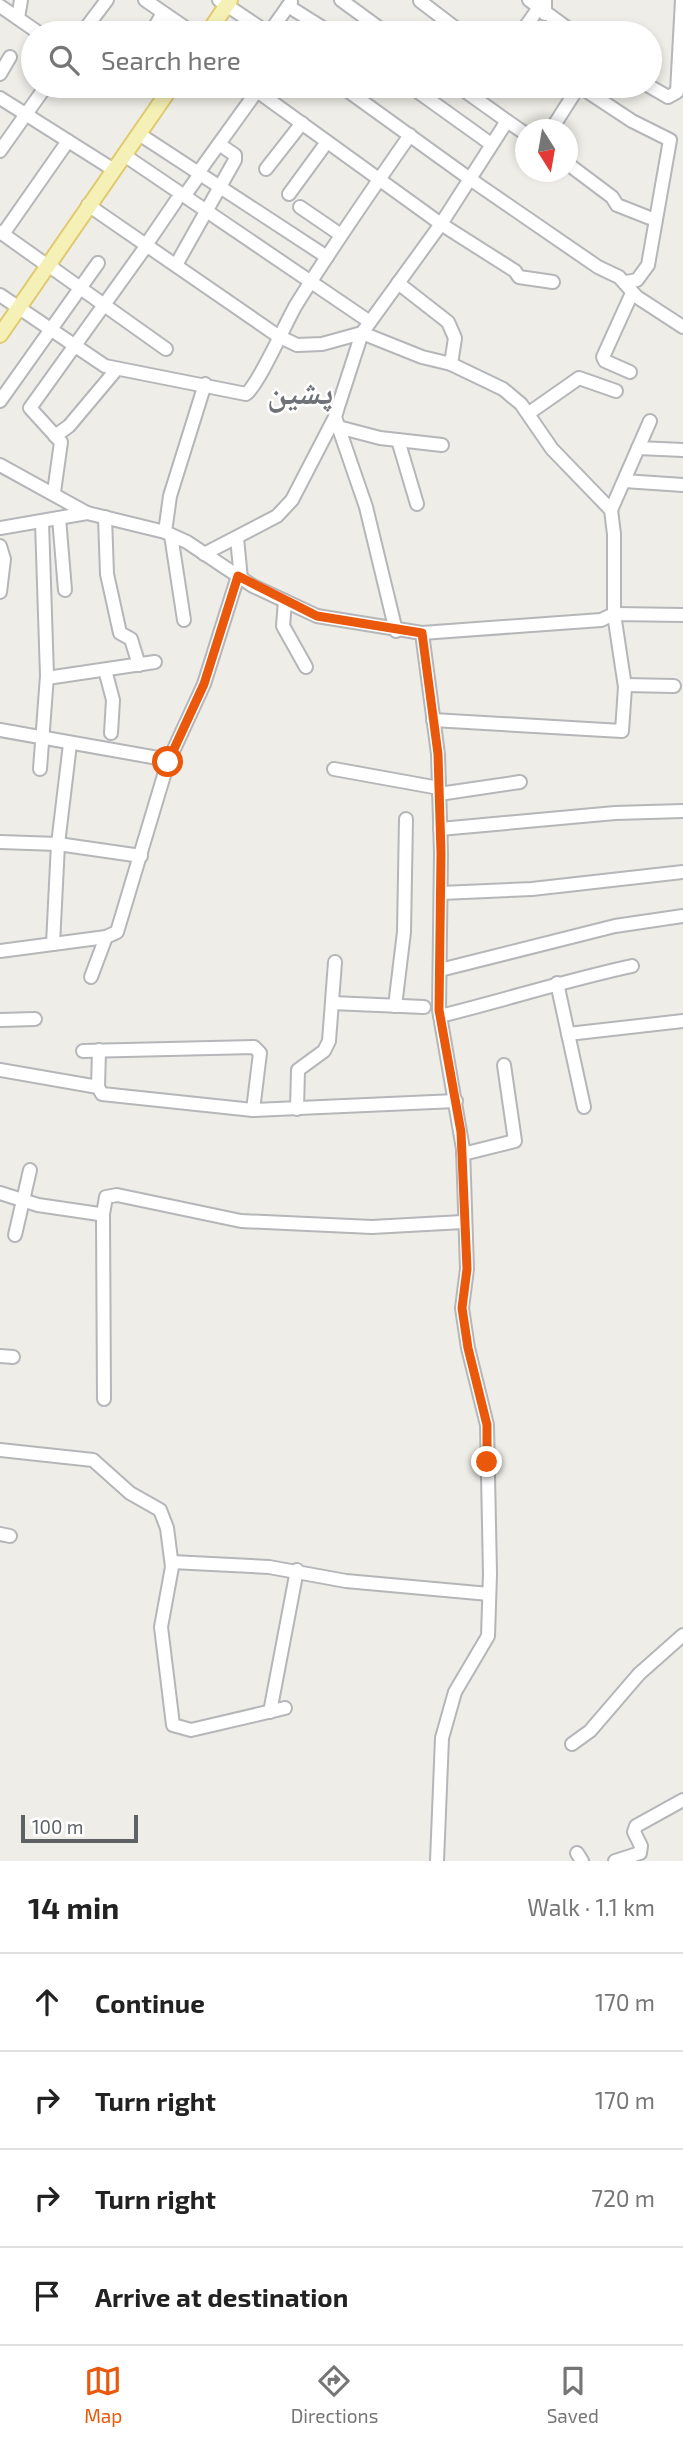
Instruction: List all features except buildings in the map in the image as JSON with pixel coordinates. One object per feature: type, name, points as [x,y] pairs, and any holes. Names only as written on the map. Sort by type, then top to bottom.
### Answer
[{"type":"main road","points":[[215,21],[225,2]]},
{"type":"main road","points":[[0,335],[164,98]]},
{"type":"street","points":[[18,18],[21,0]]},
{"type":"street","points":[[91,21],[107,0]]},
{"type":"street","points":[[145,0],[175,21]]},
{"type":"street","points":[[341,0],[370,21]]},
{"type":"street","points":[[662,94],[668,97],[680,93],[682,0]]},
{"type":"street","points":[[420,1],[446,21]]},
{"type":"street","points":[[225,2],[252,21]]},
{"type":"street","points":[[277,21],[290,3],[315,21]]},
{"type":"street","points":[[0,6],[22,21]]},
{"type":"street","points":[[529,21],[539,6],[558,21]]},
{"type":"street","points":[[158,21],[163,13]]},
{"type":"street","points":[[0,74],[10,57]]},
{"type":"street","points":[[0,97],[114,170]]},
{"type":"street","points":[[0,151],[38,98]]},
{"type":"street","points":[[54,492],[61,449],[55,436],[30,408],[199,173],[247,98]]},
{"type":"street","points":[[267,98],[441,224],[515,271],[519,277],[552,282]]},
{"type":"street","points":[[358,98],[683,327]]},
{"type":"street","points":[[427,98],[491,144]]},
{"type":"street","points":[[558,119],[571,98]]},
{"type":"street","points":[[597,98],[632,121],[668,138],[669,158],[648,265],[629,287],[603,357],[605,361],[630,372]]},
{"type":"street","points":[[477,99],[515,126]]},
{"type":"street","points":[[204,554],[278,516],[292,500],[337,422],[362,333],[441,224],[507,121]]},
{"type":"street","points":[[266,169],[302,123]]},
{"type":"street","points":[[139,134],[327,257]]},
{"type":"street","points":[[0,295],[105,366],[205,384],[241,394],[250,392],[278,336],[310,283],[410,135]]},
{"type":"street","points":[[68,141],[1,233],[166,349]]},
{"type":"street","points":[[289,194],[327,142]]},
{"type":"street","points":[[176,265],[235,156],[219,144]]},
{"type":"street","points":[[124,155],[180,198],[207,211],[370,322]]},
{"type":"street","points":[[669,158],[683,164]]},
{"type":"street","points":[[578,172],[612,197],[617,205],[650,218]]},
{"type":"street","points":[[88,205],[278,336],[297,345],[322,344],[362,333],[422,357],[451,364],[503,389],[528,412],[552,449],[611,510]]},
{"type":"street","points":[[300,207],[341,235]]},
{"type":"street","points":[[0,401],[98,262]]},
{"type":"street","points":[[398,283],[448,322],[455,338],[451,364]]},
{"type":"street","points":[[55,436],[69,426],[116,370]]},
{"type":"street","points":[[528,412],[579,378],[616,391]]},
{"type":"street","points":[[184,620],[168,533],[170,496],[205,384]]},
{"type":"street","points":[[433,720],[620,732],[624,728],[625,685],[614,614],[614,534],[611,510],[650,421]]},
{"type":"street","points":[[337,422],[398,440],[442,445]]},
{"type":"street","points":[[337,422],[366,507],[396,631]]},
{"type":"street","points":[[398,440],[417,504]]},
{"type":"street","points":[[638,448],[683,450]]},
{"type":"street","points":[[0,465],[54,492],[87,513],[168,533],[240,578],[317,616],[396,631],[422,633],[601,620],[614,614],[683,615]]},
{"type":"street","points":[[624,481],[683,485]]},
{"type":"street","points":[[0,528],[87,513]]},
{"type":"street","points":[[105,517],[110,597],[120,633],[131,639],[139,665]]},
{"type":"street","points":[[59,518],[65,590]]},
{"type":"street","points":[[40,769],[47,678],[42,522]]},
{"type":"street","points":[[0,951],[106,937],[117,932],[169,760],[204,684],[240,578],[237,538]]},
{"type":"street","points":[[0,546],[4,558],[0,592]]},
{"type":"street","points":[[285,601],[283,626],[306,667]]},
{"type":"street","points":[[422,633],[439,791],[440,1016],[463,1154],[463,1222],[467,1269],[462,1297],[464,1325],[487,1425],[488,1636],[483,1648],[464,1673],[447,1715],[440,1764],[437,1861]]},
{"type":"street","points":[[47,678],[155,663]]},
{"type":"street","points":[[105,670],[113,700],[111,733]]},
{"type":"street","points":[[625,685],[674,686]]},
{"type":"street","points":[[0,730],[169,760]]},
{"type":"street","points":[[53,944],[58,844],[70,744]]},
{"type":"street","points":[[334,769],[439,791],[520,782]]},
{"type":"street","points":[[440,829],[615,813],[683,811]]},
{"type":"street","points":[[395,1006],[404,932],[406,819]]},
{"type":"street","points":[[0,842],[58,844],[141,856]]},
{"type":"street","points":[[441,893],[532,889],[683,872]]},
{"type":"street","points":[[440,970],[615,926],[683,916]]},
{"type":"street","points":[[91,976],[106,937]]},
{"type":"street","points":[[297,1109],[298,1070],[327,1047],[335,962]]},
{"type":"street","points":[[440,1016],[557,983],[632,966]]},
{"type":"street","points":[[557,983],[584,1107]]},
{"type":"street","points":[[332,1003],[424,1007]]},
{"type":"street","points":[[0,1020],[35,1019]]},
{"type":"street","points":[[568,1034],[683,1021]]},
{"type":"street","points":[[83,1051],[258,1049],[253,1110]]},
{"type":"street","points":[[99,1050],[98,1087],[102,1094],[253,1110],[456,1101]]},
{"type":"street","points":[[463,1154],[515,1142],[504,1065]]},
{"type":"street","points":[[0,1070],[98,1087]]},
{"type":"street","points":[[15,1235],[30,1170]]},
{"type":"street","points":[[0,1193],[23,1201],[103,1214]]},
{"type":"street","points":[[104,1399],[103,1214],[106,1197],[117,1195],[242,1221],[372,1227],[463,1222]]},
{"type":"street","points":[[0,1450],[93,1460],[131,1493],[160,1510],[167,1528],[172,1562],[161,1627],[173,1725],[191,1730],[285,1709]]},
{"type":"street","points":[[172,1562],[226,1563],[298,1570],[346,1581],[489,1594]]},
{"type":"street","points":[[270,1712],[298,1570]]},
{"type":"street","points":[[572,1744],[590,1731],[639,1674],[683,1635]]},
{"type":"street","points":[[615,1861],[640,1853],[634,1832],[636,1826],[683,1800]]},
{"type":"district","name":"پشین","points":[[300,391]]},
{"type":"route","points":[[168,762],[204,684],[238,576],[253,586],[317,616],[396,631],[422,633],[438,754],[441,853],[439,1010],[463,1149],[462,1194],[467,1269],[462,1308],[468,1348],[487,1425],[487,1462]]}]
